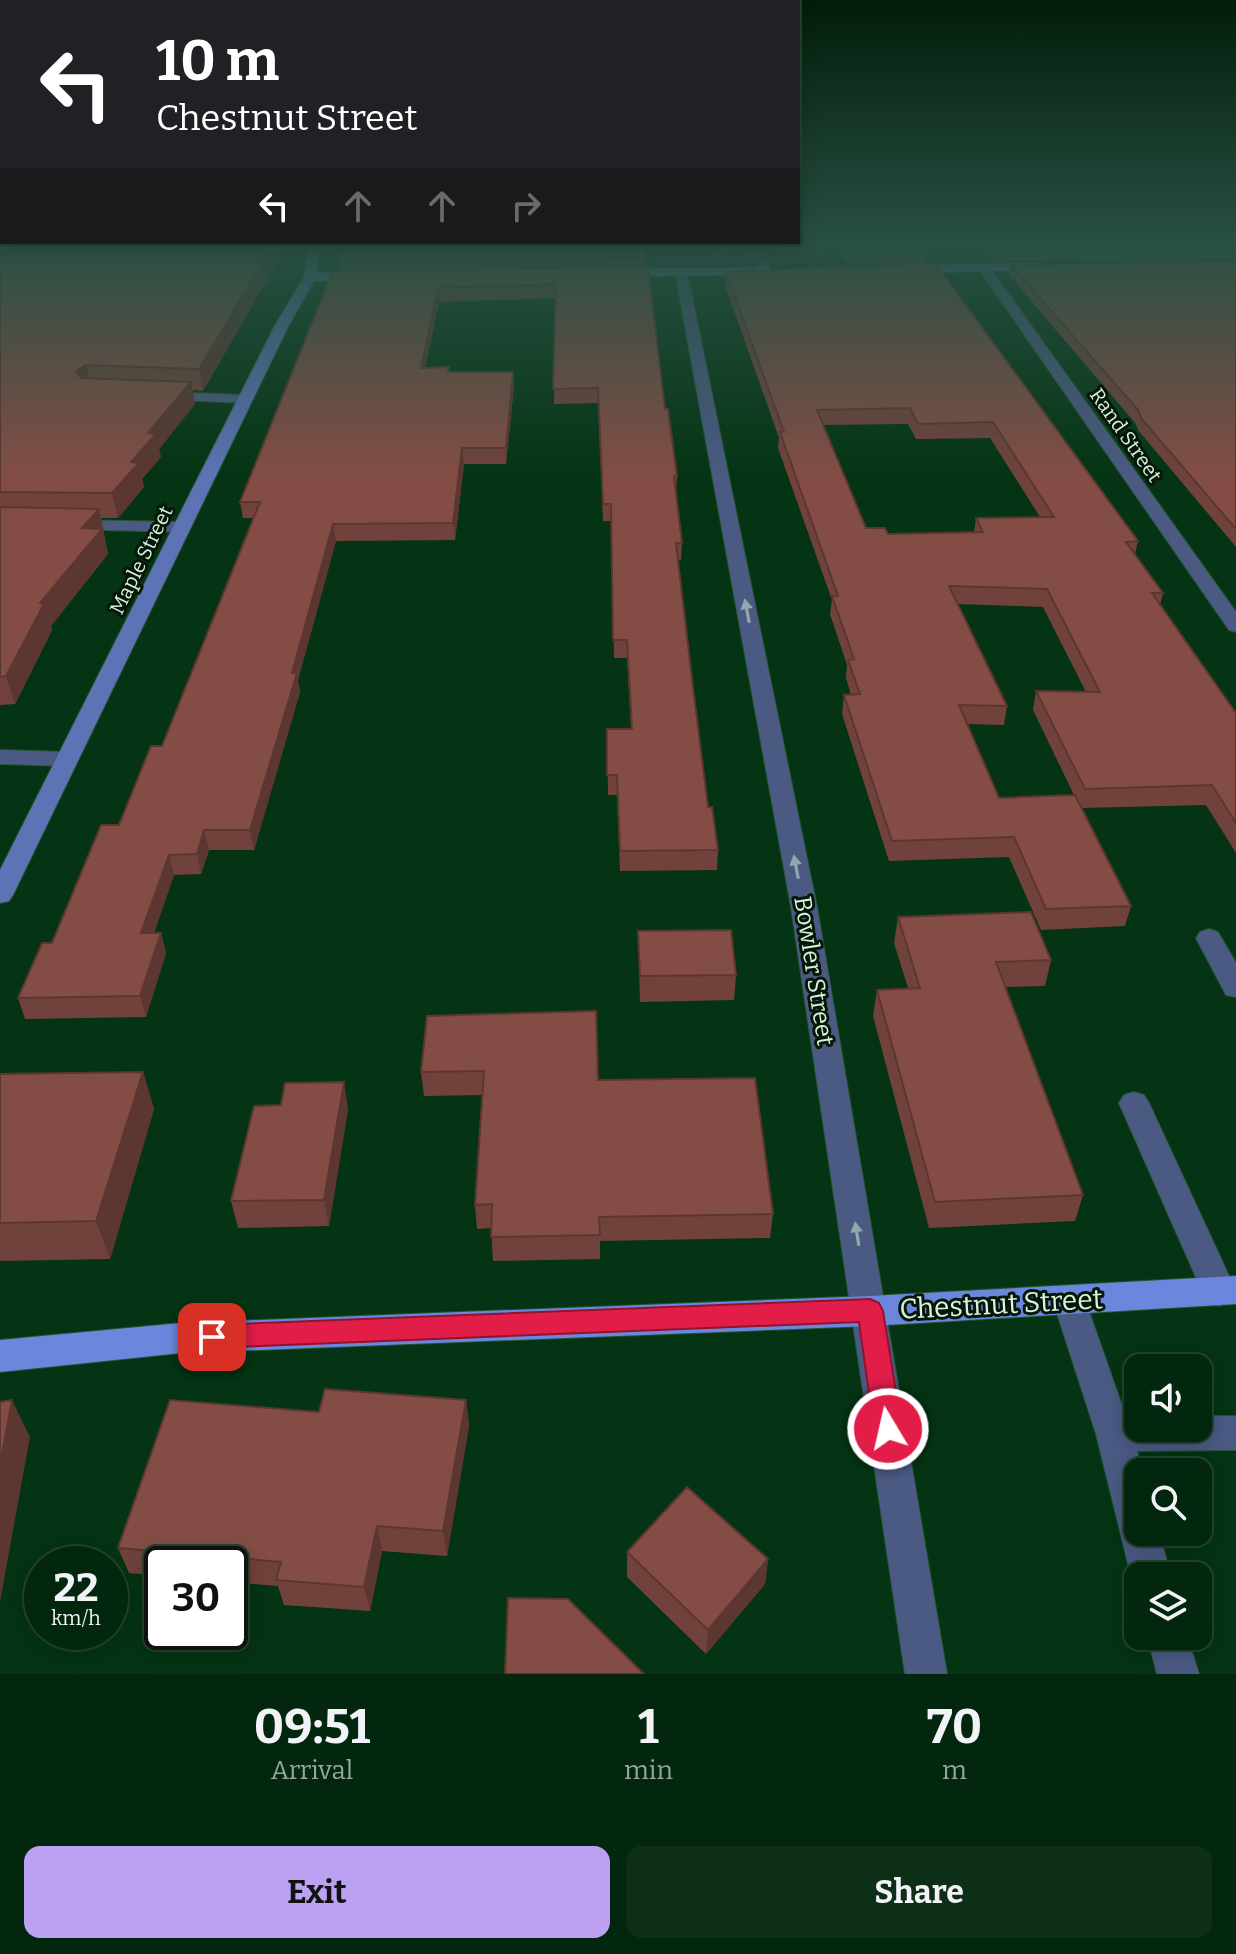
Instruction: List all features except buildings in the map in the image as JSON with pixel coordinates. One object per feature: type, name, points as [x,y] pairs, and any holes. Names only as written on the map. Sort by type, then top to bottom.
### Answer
[{"type":"main road","name":"Chestnut Street","points":[[0,1356],[181,1338],[870,1311],[1227,1291]]},
{"type":"street","name":"Maple Street","points":[[0,895],[286,321]]},
{"type":"street","name":"Bowler Street","points":[[691,321],[804,907],[926,1674]]},
{"type":"street","name":"Rand Street","points":[[1021,321],[1236,626]]},
{"type":"street","points":[[152,396],[245,399]]},
{"type":"street","points":[[61,525],[182,527]]},
{"type":"street","points":[[0,757],[67,759]]},
{"type":"street","points":[[1209,938],[1236,988]]},
{"type":"street","points":[[1134,1103],[1227,1291]]},
{"type":"street","points":[[1070,1301],[1124,1472]]},
{"type":"street","points":[[1114,1434],[1236,1433]]},
{"type":"street","points":[[1171,1650],[1178,1674]]},
{"type":"route","points":[[212,1337],[870,1311],[888,1429]]}]
